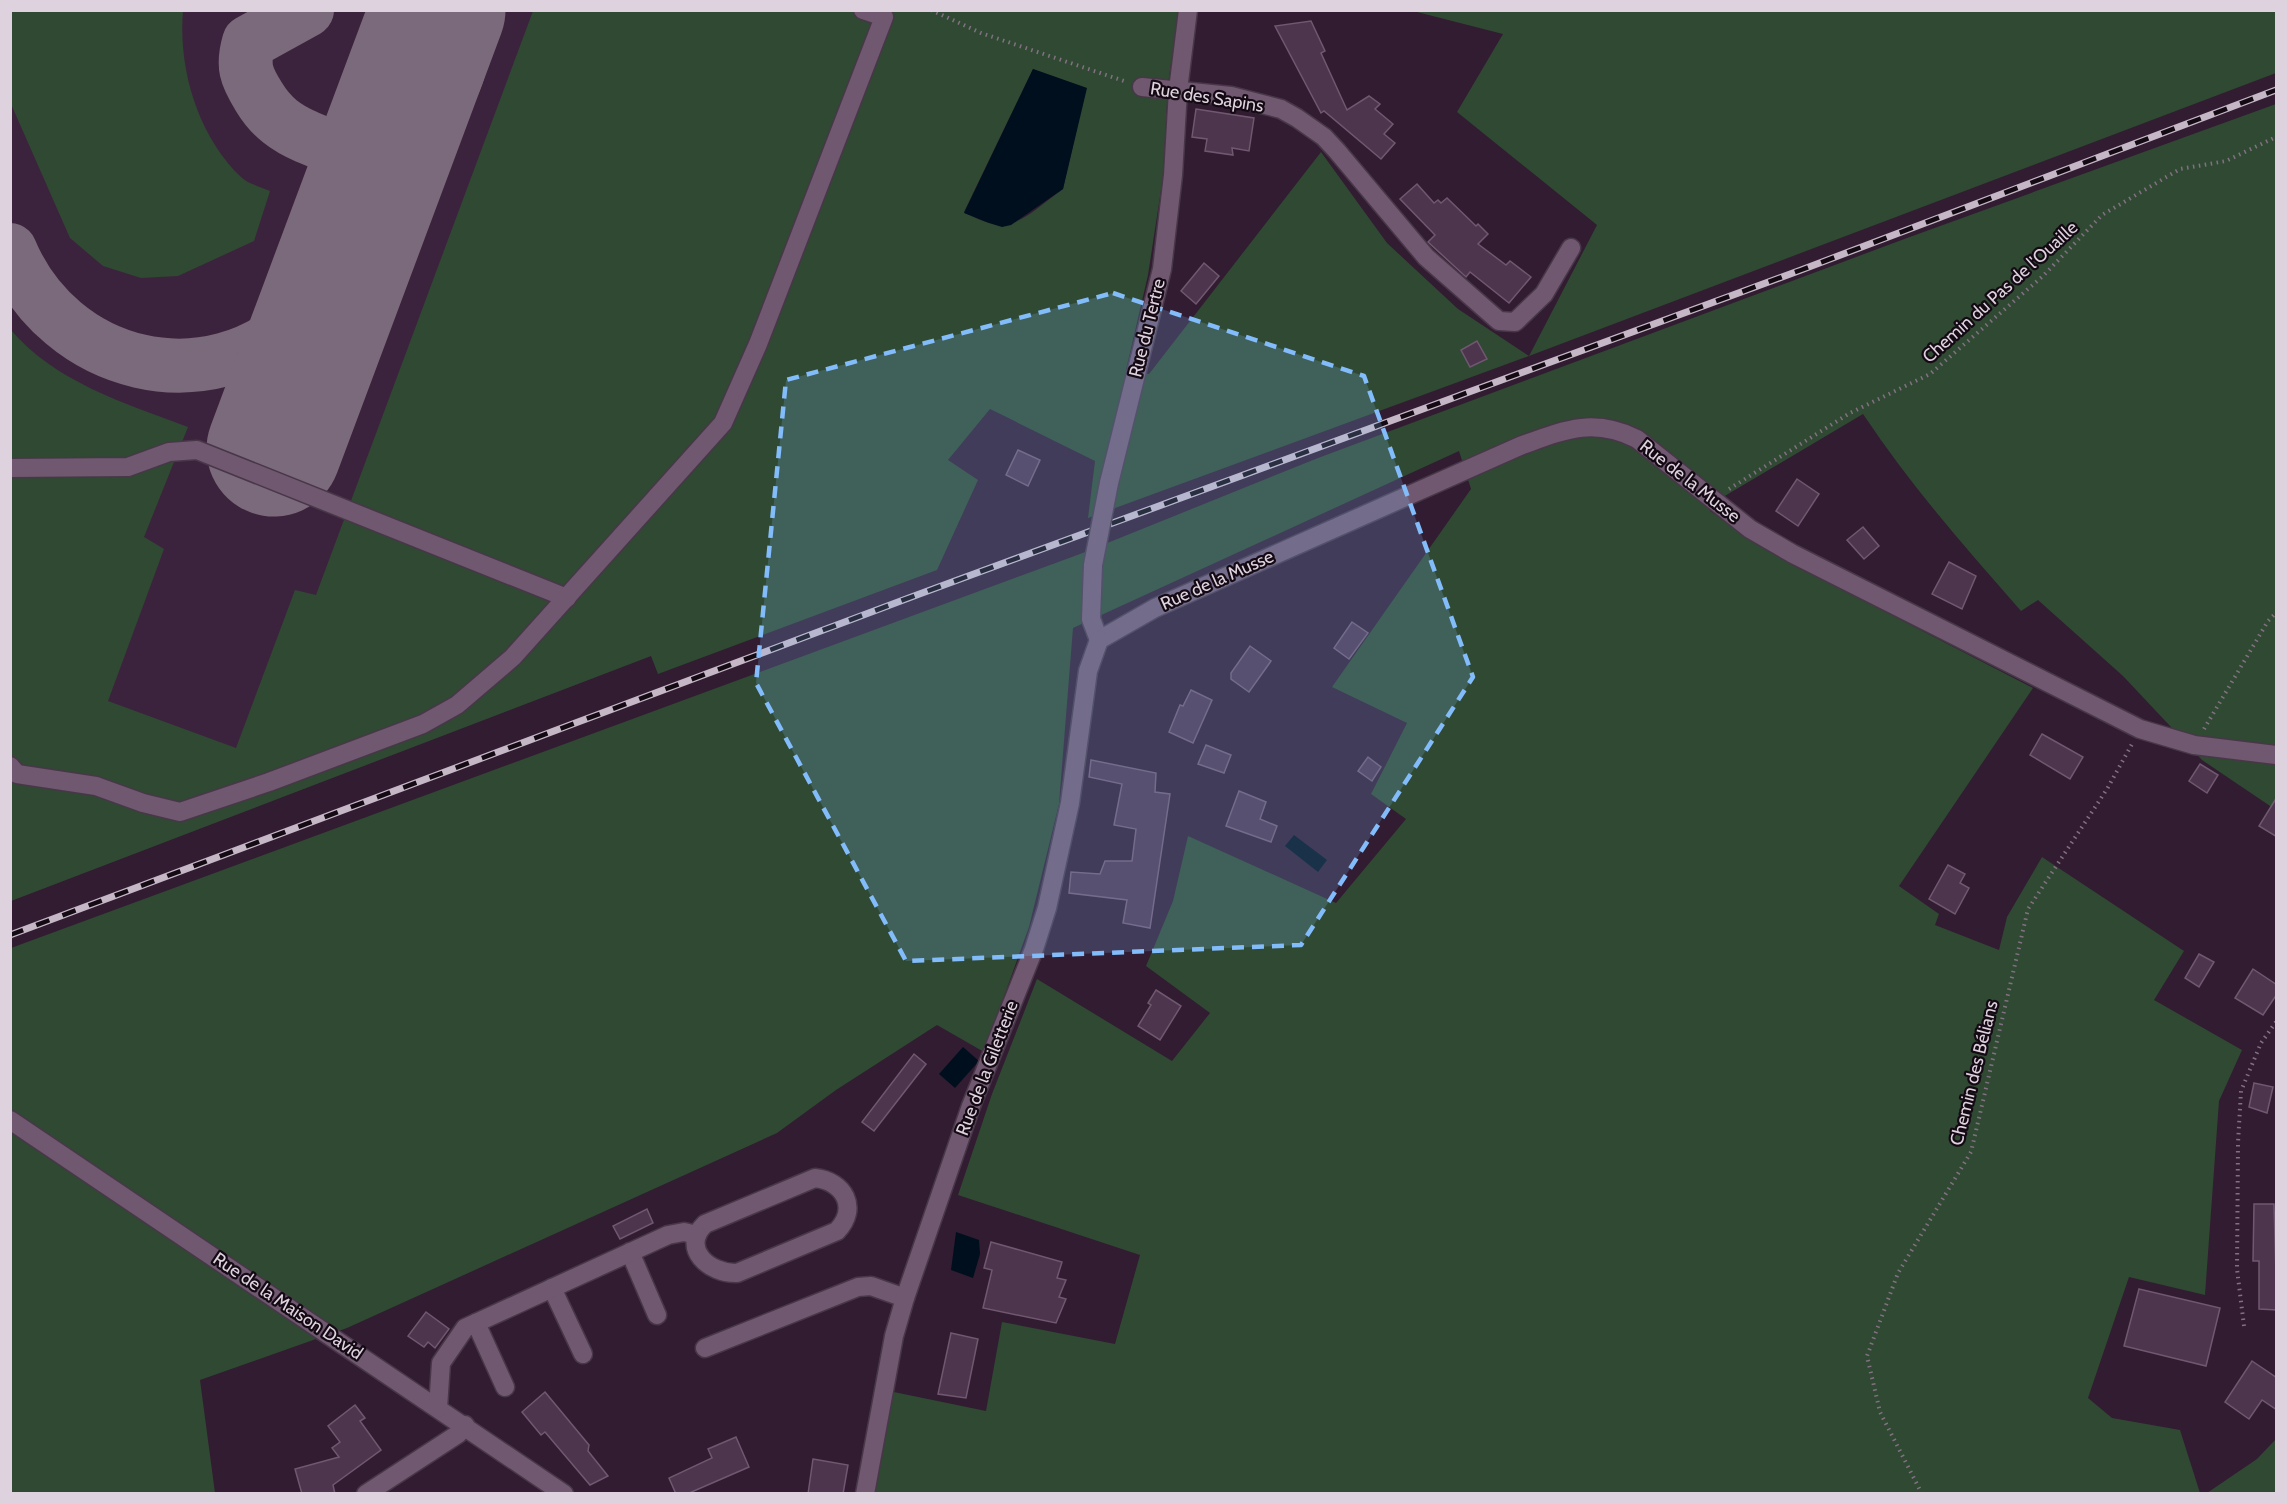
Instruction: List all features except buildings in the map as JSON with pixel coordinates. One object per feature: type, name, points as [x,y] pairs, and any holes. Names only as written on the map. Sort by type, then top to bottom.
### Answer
[{"type":"street","points":[[10,766],[16,774],[96,786],[143,803],[180,812],[219,800],[423,724],[457,705],[513,657],[723,423],[739,393],[884,17],[863,10]]},
{"type":"street","name":"Rue du Tertre","points":[[1099,640],[1091,619],[1093,565],[1109,483],[1161,269],[1173,175],[1178,90],[1188,10]]},
{"type":"street","name":"Rue des Sapins","points":[[1142,87],[1256,102],[1281,109],[1311,127],[1337,151],[1426,257],[1499,321],[1515,322],[1544,294],[1571,248]]},
{"type":"street","name":"Rue de la Musse","points":[[1099,640],[1155,608],[1520,446],[1580,427],[1598,426],[1619,430],[1637,439],[1750,529],[1793,554],[2140,729],[2194,745],[2277,755]]},
{"type":"street","points":[[10,468],[128,467],[169,453],[197,450],[567,598]]},
{"type":"street","name":"Rue de la Giletterie","points":[[865,1494],[891,1347],[905,1298],[971,1106],[1034,949],[1047,908],[1070,803],[1088,671],[1099,640]]},
{"type":"street","name":"Rue de la Maison David","points":[[10,1120],[564,1494]]},
{"type":"street","points":[[815,1178],[827,1179],[838,1185],[846,1197],[848,1208],[844,1223],[837,1231],[737,1273],[725,1274],[705,1265],[698,1253],[697,1235],[705,1224],[815,1178]]},
{"type":"street","points":[[438,1408],[441,1363],[465,1328],[668,1235],[684,1232],[697,1235]]},
{"type":"street","points":[[630,1252],[657,1315]]},
{"type":"street","points":[[705,1348],[858,1287],[872,1286],[905,1298]]},
{"type":"street","points":[[552,1288],[583,1354]]},
{"type":"street","points":[[476,1323],[505,1387]]},
{"type":"street","points":[[366,1494],[458,1434],[465,1425]]},
{"type":"path","name":"Rue des Sapins","points":[[931,10],[981,33],[1142,87]]},
{"type":"path","name":"Chemin du Pas de l'Ouaille","points":[[1713,498],[1850,413],[1930,374],[2043,276],[2102,215],[2180,169],[2226,161],[2277,137]]},
{"type":"path","points":[[2194,745],[2268,621],[2277,613]]},
{"type":"path","name":"Chemin des Bélians","points":[[1922,1494],[1881,1412],[1867,1356],[1898,1273],[1971,1152],[2028,909],[2107,789],[2140,729]]},
{"type":"path","points":[[2244,1326],[2237,1269],[2238,1143],[2241,1091],[2260,1043],[2277,1022]]},
{"type":"highlighted area","points":[[1113,293],[1364,376],[1473,677],[1301,945],[906,961],[756,683],[786,380]]},
{"type":"shaded area","points":[[11,11],[919,11],[651,656],[11,901]]},
{"type":"green space","points":[[10,11],[183,11],[184,56],[194,100],[202,122],[213,142],[241,177],[270,191],[254,241],[178,276],[141,278],[103,266],[70,238],[11,104]]},
{"type":"green space","points":[[533,11],[1179,11],[1168,84],[1163,177],[1148,275],[1126,370],[1149,374],[1321,152],[1387,243],[1458,309],[1529,356],[1088,518],[1095,461],[990,409],[948,460],[978,480],[937,570],[658,674],[651,656],[11,901],[10,329],[28,347],[69,377],[115,399],[188,427],[144,537],[164,549],[108,701],[236,748],[295,590],[316,595]],"holes":[[[1033,69],[1086,88],[1063,189],[1027,216],[1006,224],[994,224],[964,212]]]},
{"type":"green space","points":[[1413,11],[2276,11],[2276,73],[1529,356],[1597,225],[1457,112],[1503,34]]},
{"type":"green space","points":[[2276,104],[2276,810],[2202,760],[2123,676],[2038,600],[2021,611],[1919,491],[1863,414],[1723,497],[1710,511],[1777,556],[2033,688],[1899,886],[1939,914],[1935,925],[1999,950],[2007,917],[2042,857],[2184,951],[2154,1000],[2242,1050],[2219,1101],[2205,1295],[2129,1277],[2088,1398],[2112,1418],[2180,1430],[2200,1493],[874,1493],[889,1391],[986,1411],[1002,1322],[1115,1344],[1140,1255],[958,1195],[992,1094],[1037,979],[1172,1061],[1210,1013],[1146,966],[1173,901],[1188,836],[1336,903],[1406,819],[1371,794],[1407,723],[1332,687],[1471,489],[1459,451],[1073,628],[1059,804],[1029,927],[984,1052],[937,1025],[836,1090],[777,1133],[347,1328],[200,1380],[215,1493],[11,1494],[11,948],[1080,554],[1318,458],[1907,238]]},
{"type":"green space","points":[[2276,1439],[2276,1493],[2207,1493],[2257,1459]]},
{"type":"water","points":[[1033,69],[1087,88],[1063,189],[1011,225],[1002,227],[964,213]]},
{"type":"water","points":[[1294,835],[1327,860],[1318,872],[1285,846]]},
{"type":"water","points":[[963,1047],[979,1061],[955,1088],[939,1074]]},
{"type":"water","points":[[956,1232],[979,1240],[980,1254],[973,1278],[951,1270]]},
{"type":"taxiway","points":[[307,10],[249,42],[246,71],[259,97],[280,121],[307,137],[339,147],[370,147],[399,139],[423,123],[443,101],[457,74],[463,44],[461,10]]},
{"type":"taxiway","points":[[10,250],[33,291],[64,323],[100,347],[140,361],[182,366],[224,360],[265,343],[311,306],[330,278],[352,238]]},
{"type":"runway","points":[[274,449],[438,10]]},
{"type":"railway","points":[[10,935],[914,596],[1801,270],[2276,90]]}]
